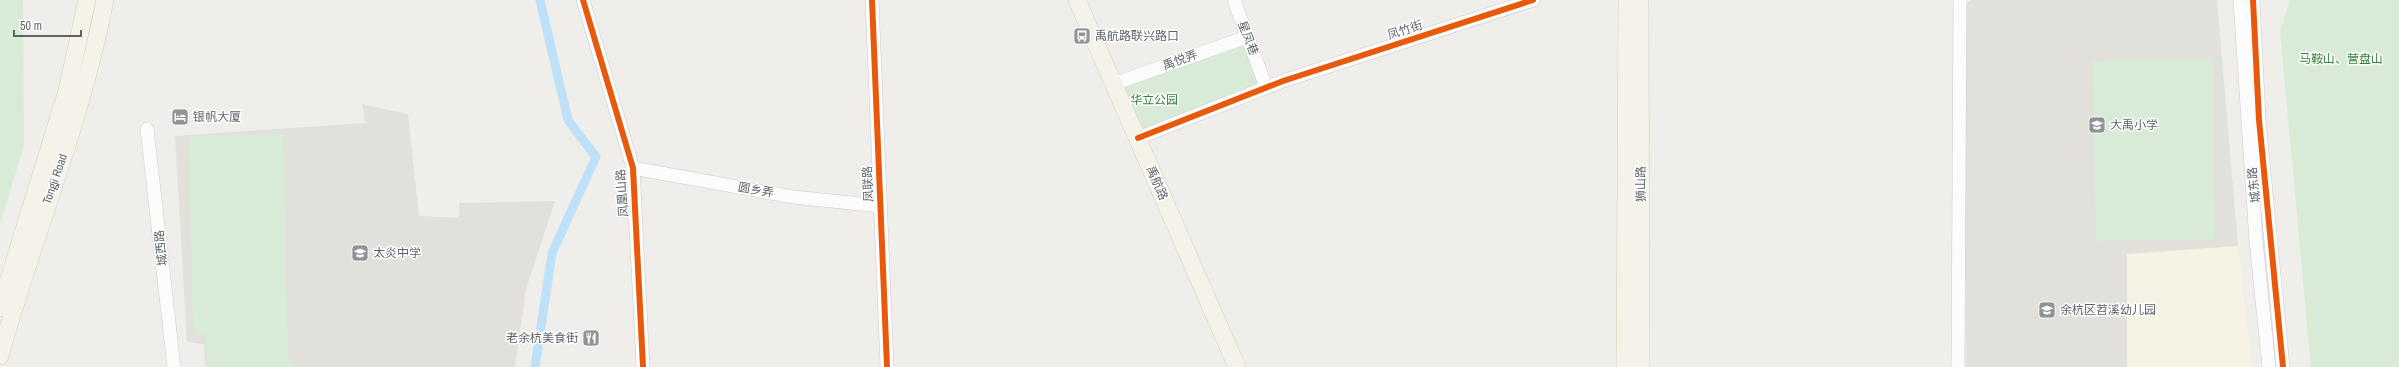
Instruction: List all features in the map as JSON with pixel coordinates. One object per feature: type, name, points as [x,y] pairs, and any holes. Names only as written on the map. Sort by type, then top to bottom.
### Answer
[{"type":"main road","name":"Tongji Road","points":[[0,308],[68,91],[87,0]]},
{"type":"main road","name":"Tongji Road","points":[[0,356],[46,204],[71,132],[97,41],[105,0]]},
{"type":"main road","name":"禹航路","points":[[1071,0],[1229,367]]},
{"type":"main road","name":"禹航路","points":[[1077,0],[1237,367]]},
{"type":"main road","name":"狮山路","points":[[1626,367],[1627,0]]},
{"type":"main road","name":"狮山路","points":[[1640,0],[1641,367]]},
{"type":"street","name":"凤凰山路","points":[[583,0],[633,168],[644,367]]},
{"type":"street","name":"凤联路","points":[[872,0],[887,367]]},
{"type":"street","name":"星凤巷","points":[[1234,0],[1261,85]]},
{"type":"street","name":"凤竹街","points":[[1138,138],[1261,85],[1283,81],[1533,0]]},
{"type":"street","points":[[1958,367],[1960,0]]},
{"type":"street","name":"城东路","points":[[2240,0],[2256,233],[2269,367]]},
{"type":"street","name":"城东路","points":[[2253,0],[2259,120],[2283,367]]},
{"type":"street","name":"禹悦弄","points":[[1113,84],[1247,37]]},
{"type":"street","name":"城西路","points":[[147,129],[174,367]]},
{"type":"street","name":"圆乡弄","points":[[633,168],[794,197],[880,206]]},
{"type":"shaded area","name":"大禹小学","points":[[1971,0],[2217,0],[2238,246],[2127,254],[2127,367],[1966,367],[1965,5]]},
{"type":"shaded area","name":"太炎中学","points":[[362,104],[408,114],[419,216],[459,218],[459,203],[555,201],[526,289],[515,367],[205,367],[204,344],[187,342],[175,136],[365,123]]},
{"type":"shaded area","points":[[2238,246],[2252,367],[2127,367],[2127,253]]},
{"type":"green space","points":[[0,0],[23,0],[24,145],[0,225]]},
{"type":"green space","name":"马鞍山、营盘山","points":[[2290,0],[2399,0],[2399,367],[2311,367],[2280,31]]},
{"type":"green space","name":"华立公园","points":[[1244,44],[1265,83],[1140,132],[1118,86]]},
{"type":"green space","points":[[2213,59],[2215,239],[2096,241],[2093,61]]},
{"type":"green space","points":[[283,134],[288,357],[296,367],[207,367],[206,336],[193,331],[189,136]]},
{"type":"waterway","points":[[535,367],[552,253],[596,157],[568,120],[540,0]]},
{"type":"cycle path","points":[[583,0],[633,168],[643,367]]},
{"type":"cycle path","points":[[872,0],[887,367]]},
{"type":"cycle path","points":[[1138,138],[1283,81],[1533,0]]},
{"type":"cycle path","points":[[2253,0],[2259,120],[2283,367]]},
{"type":"place","name":"禹航路联兴路口","points":[[1082,36]]},
{"type":"place","name":"银帆大厦","points":[[180,117]]},
{"type":"place","name":"大禹小学","points":[[2097,125]]},
{"type":"place","name":"太炎中学","points":[[360,253]]},
{"type":"place","name":"余杭区苕溪幼儿园","points":[[2047,310]]},
{"type":"place","name":"老余杭美食街","points":[[591,338]]}]
